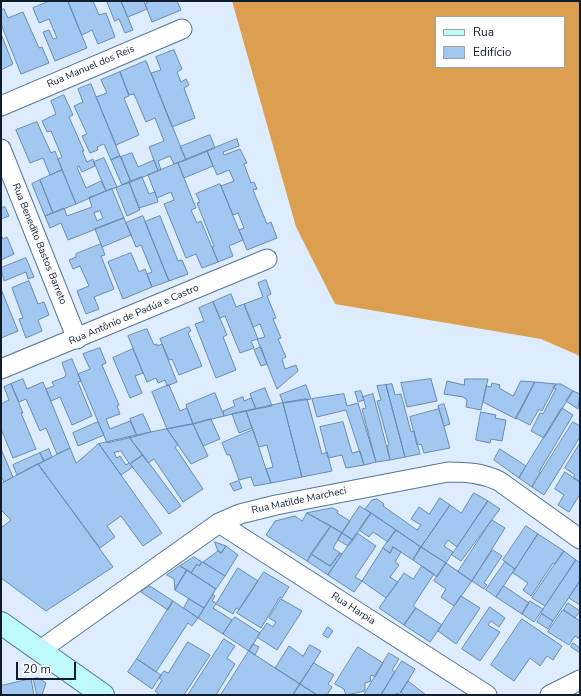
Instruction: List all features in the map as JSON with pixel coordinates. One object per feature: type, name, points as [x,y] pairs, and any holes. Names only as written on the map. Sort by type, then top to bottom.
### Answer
[{"type":"main road","points":[[1,623],[103,695]]},
{"type":"street","name":"Rua Manuel dos Reis","points":[[1,106],[182,29]]},
{"type":"street","name":"Rua Benedito Bastos Barreto","points":[[1,149],[77,339]]},
{"type":"street","name":"Rua Antônio de Padúa e Castro","points":[[1,369],[77,339],[267,259]]},
{"type":"street","name":"Rua Matilde Marcheci","points":[[39,651],[219,523],[240,514],[276,505],[448,472],[470,472],[486,475],[499,481],[580,539]]},
{"type":"street","name":"Rua Harpia","points":[[219,523],[487,695]]},
{"type":"street","points":[[550,695],[580,680]]},
{"type":"shaded area","points":[[232,1],[580,1],[580,356],[541,339],[335,304],[296,227]]},
{"type":"building","points":[[50,1],[68,1],[87,48],[55,61],[43,32],[49,30],[53,39],[57,38],[49,19],[39,23],[33,8]]},
{"type":"building","points":[[68,1],[93,1],[99,15],[106,13],[115,37],[98,44],[92,30],[82,35]]},
{"type":"building","points":[[107,1],[121,1],[133,30],[125,33],[119,19],[115,21]]},
{"type":"building","points":[[121,1],[144,1],[147,9],[128,17]]},
{"type":"building","points":[[146,1],[177,1],[181,10],[152,22],[145,4],[147,3]]},
{"type":"building","points":[[4,9],[8,18],[23,12],[39,48],[42,47],[49,63],[21,74],[1,24],[1,10]]},
{"type":"building","points":[[1,34],[13,64],[1,70]]},
{"type":"building","points":[[174,50],[182,69],[177,72],[181,82],[186,79],[189,85],[184,88],[195,118],[172,127],[151,73],[161,70],[156,57]]},
{"type":"building","points":[[146,61],[186,160],[174,164],[170,156],[158,161],[161,170],[158,171],[149,147],[164,141],[155,118],[146,122],[134,94],[129,95],[120,72]]},
{"type":"building","points":[[120,72],[129,96],[124,98],[139,135],[116,145],[96,97],[107,93],[101,80]]},
{"type":"building","points":[[91,84],[120,156],[111,160],[104,144],[97,147],[98,150],[90,153],[82,136],[87,134],[74,106],[83,102],[78,89]]},
{"type":"building","points":[[64,95],[73,115],[69,117],[84,151],[82,151],[87,162],[93,159],[95,166],[82,172],[79,166],[77,167],[86,188],[101,181],[106,191],[76,204],[58,159],[62,157],[51,131],[47,132],[42,121],[56,114],[51,101]]},
{"type":"building","points":[[37,122],[51,153],[55,151],[62,170],[50,175],[43,158],[30,163],[16,130]]},
{"type":"building","points":[[210,135],[215,148],[186,160],[180,147]]},
{"type":"building","points":[[237,139],[239,146],[223,152],[224,155],[240,149],[247,163],[244,164],[251,183],[254,182],[257,189],[253,190],[267,224],[271,222],[277,238],[247,250],[239,230],[244,228],[238,213],[233,215],[221,186],[234,181],[229,170],[217,175],[207,151]]},
{"type":"building","points":[[207,151],[213,166],[184,178],[178,163]]},
{"type":"building","points":[[132,153],[138,167],[154,160],[158,171],[131,182],[121,157]]},
{"type":"building","points":[[120,156],[131,182],[122,185],[111,160]]},
{"type":"building","points":[[104,158],[117,187],[106,191],[94,162]]},
{"type":"building","points":[[178,163],[196,208],[191,210],[197,223],[201,221],[218,262],[202,268],[196,254],[186,258],[164,204],[174,200],[171,192],[157,198],[148,175]]},
{"type":"building","points":[[62,170],[76,204],[53,213],[40,180]]},
{"type":"building","points":[[142,177],[149,194],[155,192],[158,202],[139,208],[129,182]]},
{"type":"building","points":[[40,180],[53,213],[45,216],[32,184]]},
{"type":"building","points":[[129,182],[140,210],[127,216],[116,188]]},
{"type":"building","points":[[220,184],[243,240],[229,246],[233,256],[218,262],[212,247],[214,246],[197,203],[200,202],[196,194]]},
{"type":"building","points":[[112,189],[124,218],[68,240],[61,223],[50,228],[45,216],[64,208],[67,216],[92,207],[89,198]],"holes":[[[100,211],[103,218],[97,221],[94,213]]]},
{"type":"building","points":[[5,207],[9,216],[1,219],[1,208]]},
{"type":"building","points":[[143,216],[169,281],[152,287],[147,274],[152,272],[141,245],[136,247],[126,223]]},
{"type":"building","points":[[160,216],[178,261],[182,260],[188,274],[169,281],[145,222]]},
{"type":"building","points":[[124,218],[131,235],[102,247],[95,229]]},
{"type":"building","points":[[1,235],[3,239],[7,237],[14,254],[1,260]]},
{"type":"building","points":[[101,244],[105,255],[101,256],[114,289],[94,297],[99,309],[86,314],[77,291],[89,286],[80,266],[73,269],[69,260],[76,257],[76,254]]},
{"type":"building","points":[[131,253],[139,272],[145,269],[152,287],[123,299],[108,262]]},
{"type":"building","points":[[26,258],[34,277],[28,279],[26,272],[4,281],[1,268]]},
{"type":"building","points":[[266,280],[271,294],[267,296],[276,318],[273,319],[281,338],[278,339],[286,357],[282,359],[285,369],[296,365],[298,371],[277,389],[257,339],[265,337],[260,324],[253,327],[244,304],[263,297],[258,283]]},
{"type":"building","points":[[29,281],[38,304],[44,302],[49,315],[38,320],[42,331],[26,338],[19,319],[23,318],[12,288]]},
{"type":"building","points":[[1,289],[18,331],[1,338]]},
{"type":"building","points":[[231,294],[236,307],[244,304],[258,339],[251,341],[254,348],[240,353],[225,316],[220,318],[213,302]]},
{"type":"building","points":[[213,302],[227,335],[223,337],[236,370],[216,378],[195,324],[204,321],[199,308]]},
{"type":"building","points":[[189,327],[191,331],[188,333],[202,366],[179,375],[172,359],[169,360],[160,339]]},
{"type":"building","points":[[147,329],[154,345],[157,344],[157,346],[162,344],[177,382],[167,386],[165,380],[158,383],[156,378],[147,382],[128,336]]},
{"type":"building","points":[[261,347],[267,364],[261,366],[254,350]]},
{"type":"building","points":[[100,348],[106,363],[102,365],[119,405],[117,406],[120,414],[106,419],[110,429],[130,421],[137,436],[107,443],[78,374],[90,369],[83,354]]},
{"type":"building","points":[[133,349],[143,373],[135,376],[142,393],[130,398],[113,358]]},
{"type":"building","points":[[72,359],[81,381],[78,382],[92,416],[72,425],[60,397],[51,401],[46,389],[54,386],[52,382],[65,377],[66,374],[62,363]]},
{"type":"building","points":[[23,379],[27,389],[43,382],[70,448],[57,454],[46,428],[40,431],[26,399],[19,402],[11,384]]},
{"type":"building","points":[[431,379],[437,401],[407,407],[401,383]]},
{"type":"building","points":[[465,379],[488,379],[481,410],[466,407],[467,400],[463,397],[444,394],[447,381],[464,385]]},
{"type":"building","points":[[521,381],[535,382],[516,419],[483,402],[486,386],[491,387],[492,383],[500,385],[499,388],[513,396]]},
{"type":"building","points":[[535,382],[556,384],[542,411],[539,409],[530,425],[516,418]]},
{"type":"building","points":[[11,384],[36,449],[13,458],[1,429],[1,404],[9,400],[4,387]]},
{"type":"building","points":[[392,384],[395,395],[401,394],[411,432],[414,431],[420,454],[405,457],[386,385]]},
{"type":"building","points":[[556,384],[561,384],[573,391],[544,438],[531,431],[540,413],[543,414],[556,389],[553,388]]},
{"type":"building","points":[[169,385],[180,411],[187,408],[193,424],[167,429],[152,392]]},
{"type":"building","points":[[306,385],[311,399],[283,403],[280,395]]},
{"type":"building","points":[[386,385],[405,457],[390,460],[387,446],[389,445],[377,401],[381,400],[377,386]]},
{"type":"building","points":[[265,388],[272,406],[256,409],[250,394]]},
{"type":"building","points":[[361,391],[364,400],[358,402],[355,392]]},
{"type":"building","points":[[573,391],[580,394],[578,409],[566,401]]},
{"type":"building","points":[[215,393],[224,416],[193,424],[186,405]]},
{"type":"building","points":[[344,394],[347,406],[358,403],[376,462],[364,465],[346,410],[317,417],[312,399]]},
{"type":"building","points":[[373,394],[390,460],[376,462],[362,409],[366,408],[363,397]]},
{"type":"building","points":[[243,397],[244,401],[251,398],[256,409],[224,416],[223,411],[235,406],[233,401]]},
{"type":"building","points":[[307,399],[322,454],[327,452],[332,471],[302,477],[283,403]]},
{"type":"building","points":[[283,403],[302,477],[271,483],[266,469],[273,467],[267,445],[259,447],[246,411]]},
{"type":"building","points":[[444,404],[450,424],[444,426],[438,406]]},
{"type":"building","points":[[562,408],[573,415],[539,472],[540,473],[532,487],[519,478]]},
{"type":"building","points":[[439,409],[450,448],[424,453],[421,444],[417,445],[410,417]]},
{"type":"building","points":[[246,411],[252,428],[239,433],[232,414]]},
{"type":"building","points":[[481,412],[496,415],[495,418],[506,420],[502,441],[491,439],[490,443],[476,440]]},
{"type":"building","points":[[143,414],[151,432],[137,436],[130,419]]},
{"type":"building","points":[[211,419],[220,439],[203,446],[193,424]]},
{"type":"building","points":[[98,422],[104,435],[78,446],[73,433]]},
{"type":"building","points":[[343,422],[352,453],[360,451],[364,465],[346,468],[342,455],[328,458],[320,427]]},
{"type":"building","points":[[573,422],[580,426],[580,437],[544,495],[532,487]]},
{"type":"building","points":[[193,424],[208,456],[191,464],[167,429]]},
{"type":"building","points":[[167,429],[178,445],[175,447],[203,489],[183,502],[154,459],[148,463],[129,437]]},
{"type":"building","points":[[253,430],[271,483],[254,486],[251,477],[239,480],[230,455],[227,455],[222,443]]},
{"type":"building","points":[[129,437],[143,455],[130,464],[133,467],[121,475],[99,444]],"holes":[[[121,451],[129,463],[126,465],[120,456],[117,458],[114,453]]]},
{"type":"building","points":[[580,443],[580,482],[573,478],[575,475],[565,468]]},
{"type":"building","points":[[99,444],[162,533],[143,546],[121,516],[107,526],[115,537],[100,548],[38,464],[70,448],[76,463]]},
{"type":"building","points":[[1,449],[13,477],[4,482],[1,476]]},
{"type":"building","points":[[49,449],[52,457],[44,461],[40,453]]},
{"type":"building","points":[[500,449],[526,466],[519,478],[494,460]]},
{"type":"building","points":[[40,453],[44,461],[17,475],[13,465]]},
{"type":"building","points":[[143,455],[181,506],[169,514],[130,464]]},
{"type":"building","points":[[38,464],[113,567],[46,611],[1,578],[1,528],[11,520],[1,510],[1,484]]},
{"type":"building","points":[[565,472],[580,482],[580,494],[569,512],[558,505],[564,495],[555,489]]},
{"type":"building","points":[[239,481],[242,488],[234,491],[230,484]]},
{"type":"building","points":[[474,493],[488,501],[457,547],[448,540],[444,546],[453,552],[446,563],[421,547],[450,505],[461,513]]},
{"type":"building","points":[[440,498],[450,505],[421,547],[365,509],[372,500],[377,499],[384,504],[383,506],[417,530],[421,525],[411,519],[419,507],[429,514]]},
{"type":"building","points":[[488,501],[500,509],[461,561],[452,555]]},
{"type":"building","points":[[360,506],[371,513],[353,540],[342,533]]},
{"type":"building","points":[[333,508],[338,511],[337,513],[350,521],[342,533],[307,513]]},
{"type":"building","points":[[307,513],[331,526],[307,561],[266,535],[275,521],[295,516],[302,521]]},
{"type":"building","points":[[371,513],[396,530],[388,542],[373,532],[369,537],[359,530]]},
{"type":"building","points":[[492,520],[505,528],[472,581],[458,572]]},
{"type":"building","points":[[331,526],[342,533],[333,548],[340,553],[330,566],[311,554]]},
{"type":"building","points":[[526,526],[538,534],[515,569],[503,560]]},
{"type":"building","points":[[396,530],[421,547],[413,560],[393,547],[390,553],[383,548]]},
{"type":"building","points":[[342,533],[353,540],[348,546],[338,540]]},
{"type":"building","points":[[357,533],[376,546],[355,577],[362,581],[354,592],[328,575]]},
{"type":"building","points":[[538,534],[564,551],[555,564],[553,563],[531,596],[523,590],[528,583],[513,573]]},
{"type":"building","points":[[215,542],[226,546],[221,553],[218,551]]},
{"type":"building","points":[[226,546],[238,555],[225,576],[203,562],[218,551],[221,553]]},
{"type":"building","points":[[393,547],[401,552],[395,562],[399,565],[390,577],[398,582],[386,598],[362,581],[383,548],[390,553]]},
{"type":"building","points":[[421,547],[446,563],[437,577],[413,560]]},
{"type":"building","points":[[493,550],[502,556],[484,583],[487,585],[484,589],[472,581]]},
{"type":"building","points":[[564,551],[576,560],[545,606],[532,598]]},
{"type":"building","points":[[340,553],[342,554],[328,575],[307,561],[311,554],[330,566]]},
{"type":"building","points":[[194,557],[202,562],[199,566],[197,564],[191,573],[180,566]]},
{"type":"building","points":[[576,560],[580,563],[580,581],[553,621],[541,613]]},
{"type":"building","points":[[202,562],[225,576],[216,589],[191,573],[197,564],[199,566]]},
{"type":"building","points":[[505,562],[515,569],[496,597],[486,590]]},
{"type":"building","points":[[446,563],[472,581],[454,606],[441,597],[446,589],[434,581]]},
{"type":"building","points":[[180,566],[187,570],[175,590],[174,579],[167,575]]},
{"type":"building","points":[[422,566],[434,574],[413,606],[416,608],[404,625],[379,608],[404,573],[413,579]]},
{"type":"building","points":[[238,568],[258,581],[239,610],[236,608],[233,614],[216,604],[213,608],[232,620],[223,634],[198,618],[213,594],[215,596],[212,601],[216,603]]},
{"type":"building","points":[[187,570],[216,589],[204,608],[175,590]]},
{"type":"building","points":[[264,572],[289,587],[282,598],[280,597],[261,628],[237,613]]},
{"type":"building","points":[[580,581],[580,605],[569,598]]},
{"type":"building","points":[[150,586],[173,601],[168,610],[141,592]]},
{"type":"building","points":[[504,586],[529,603],[522,614],[496,597]]},
{"type":"building","points":[[461,596],[480,608],[456,644],[438,631]]},
{"type":"building","points":[[189,599],[204,608],[198,618],[184,608]]},
{"type":"building","points":[[281,599],[302,611],[277,650],[257,637],[267,623],[273,627],[276,622],[269,618]]},
{"type":"building","points":[[173,601],[198,618],[192,626],[188,623],[156,672],[137,659]]},
{"type":"building","points":[[530,601],[543,609],[534,622],[522,614]]},
{"type":"building","points":[[568,603],[580,611],[575,618],[564,610]]},
{"type":"building","points":[[490,607],[505,618],[499,627],[491,621],[488,625],[500,632],[480,661],[462,649]]},
{"type":"building","points":[[416,608],[442,625],[430,642],[404,625]]},
{"type":"building","points":[[563,610],[580,621],[580,639],[575,636],[569,645],[548,632]]},
{"type":"building","points":[[542,614],[553,621],[548,629],[537,622]]},
{"type":"building","points":[[235,617],[260,633],[249,651],[223,634]]},
{"type":"building","points":[[522,619],[562,646],[553,660],[547,656],[540,666],[530,658],[514,681],[491,665]]},
{"type":"building","points":[[328,627],[333,631],[328,638],[323,635]]},
{"type":"building","points":[[224,639],[235,646],[227,658],[235,664],[216,695],[188,695]]},
{"type":"building","points":[[188,642],[210,655],[184,695],[160,695],[155,691],[162,680],[159,678],[164,671],[168,673]]},
{"type":"building","points":[[573,643],[580,648],[580,653],[571,647]]},
{"type":"building","points":[[253,644],[259,647],[255,655],[249,651]]},
{"type":"building","points":[[310,645],[321,651],[300,684],[275,668],[289,646],[303,656]]},
{"type":"building","points":[[358,647],[383,663],[375,677],[372,675],[370,677],[371,681],[365,683],[365,691],[346,695],[344,689],[335,684]]},
{"type":"building","points":[[249,651],[300,684],[293,695],[221,695]]},
{"type":"building","points":[[389,653],[399,659],[392,670],[395,672],[381,695],[364,695]]},
{"type":"building","points":[[137,659],[161,675],[152,689],[128,672]]},
{"type":"building","points":[[402,661],[415,669],[408,681],[399,695],[397,693],[396,695],[381,695]]},
{"type":"building","points":[[314,663],[334,675],[328,684],[332,687],[327,695],[317,695],[300,684]]},
{"type":"building","points":[[38,678],[46,683],[42,695],[37,695],[33,679]]},
{"type":"building","points":[[31,679],[34,695],[1,695],[1,686]]},
{"type":"building","points":[[408,681],[426,695],[404,695],[401,692]]},
{"type":"building","points":[[300,684],[317,695],[293,695]]}]
